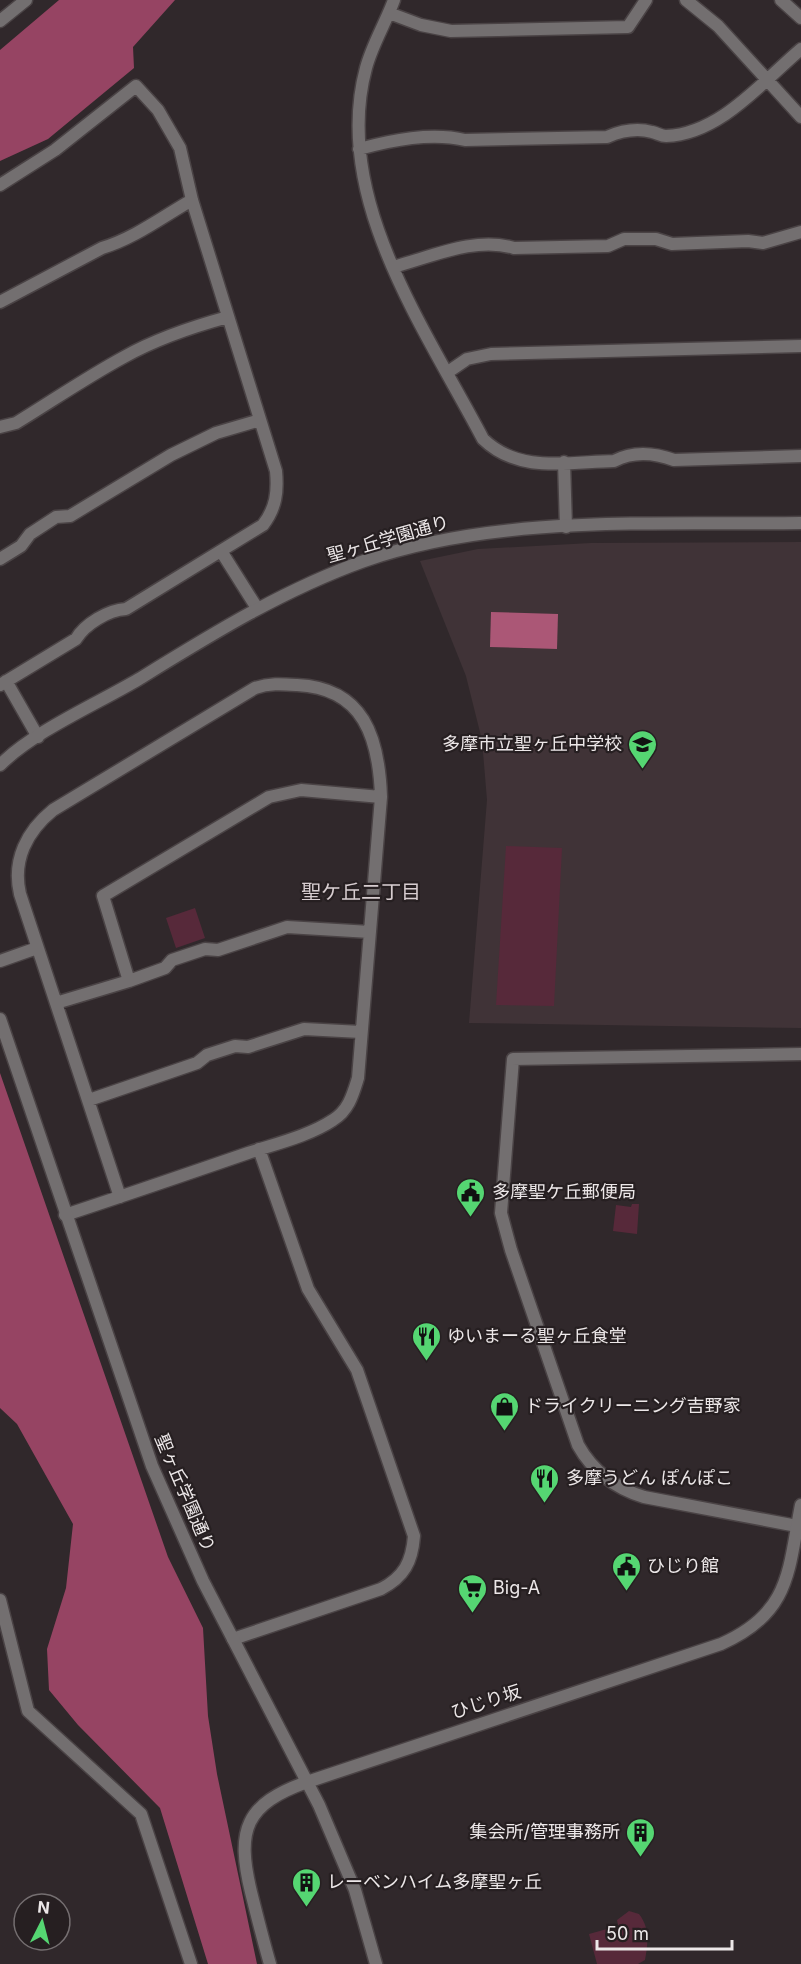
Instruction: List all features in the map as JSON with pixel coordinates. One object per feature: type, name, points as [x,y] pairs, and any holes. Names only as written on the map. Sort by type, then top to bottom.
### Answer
[{"type":"street","points":[[0,21],[26,0]]},
{"type":"street","points":[[394,0],[366,67],[359,111],[359,149],[365,183],[385,249],[393,267],[483,439],[494,450],[518,461],[614,461],[626,454],[659,454],[674,460],[801,456]]},
{"type":"street","points":[[389,13],[421,25],[451,31],[628,27],[646,0]]},
{"type":"street","points":[[686,0],[718,26],[768,77],[801,117]]},
{"type":"street","points":[[782,0],[801,18]]},
{"type":"street","points":[[359,149],[420,137],[451,136],[465,140],[607,137],[622,131],[651,131],[664,136],[703,126],[728,113],[801,49]]},
{"type":"street","points":[[0,185],[54,150],[136,86],[158,110],[175,138],[276,471],[278,490],[274,506],[263,525],[126,609],[115,610],[82,629],[76,639],[3,683],[38,737]]},
{"type":"street","points":[[0,302],[102,248],[116,244],[192,200]]},
{"type":"street","points":[[393,267],[460,247],[502,244],[514,248],[608,246],[624,239],[656,239],[672,244],[748,241],[763,243],[801,232]]},
{"type":"street","points":[[0,427],[16,423],[126,356],[171,338],[182,330],[228,317]]},
{"type":"street","points":[[448,372],[467,359],[491,354],[801,346]]},
{"type":"street","points":[[0,559],[21,546],[30,534],[56,518],[70,516],[171,455],[216,433],[260,420]]},
{"type":"street","points":[[564,462],[566,527]]},
{"type":"street","name":"聖ヶ丘学園通り","points":[[0,765],[38,737],[258,608],[326,576],[408,548],[484,533],[566,527],[801,523]]},
{"type":"street","points":[[221,551],[258,608]]},
{"type":"street","points":[[65,1215],[120,1197],[260,1149],[321,1126],[343,1112],[352,1100],[358,1078],[381,797],[379,767],[367,725],[349,701],[338,694],[308,685],[266,684],[255,688],[53,810],[36,826],[21,854],[17,880],[37,948],[120,1197]]},
{"type":"street","points":[[129,981],[103,896],[269,797],[301,790],[381,797]]},
{"type":"street","points":[[56,1003],[165,968],[172,960],[205,949],[218,950],[287,927],[370,932]]},
{"type":"street","points":[[0,961],[37,948]]},
{"type":"street","name":"聖ヶ丘学園通り","points":[[0,1019],[152,1466],[199,1572],[307,1782],[355,1890],[376,1964]]},
{"type":"street","points":[[89,1100],[197,1063],[207,1055],[235,1046],[248,1047],[288,1032],[304,1029],[361,1032]]},
{"type":"street","points":[[797,1526],[644,1497],[619,1487],[596,1470],[578,1445],[511,1250],[501,1213],[513,1059],[801,1054]]},
{"type":"street","points":[[233,1640],[381,1589],[395,1582],[410,1562],[414,1536],[357,1370],[308,1288],[260,1149]]},
{"type":"street","name":"ひじり坂","points":[[270,1964],[246,1871],[244,1836],[249,1824],[262,1806],[288,1789],[307,1782],[742,1635],[764,1616],[780,1596],[791,1562],[801,1505]]},
{"type":"street","points":[[0,1600],[28,1711],[141,1814],[191,1964]]},
{"type":"shaded area","points":[[59,0],[175,0],[133,47],[134,68],[48,139],[0,161],[0,50]]},
{"type":"shaded area","name":"多摩市立聖ヶ丘中学校","points":[[801,542],[801,1028],[469,1023],[487,800],[482,740],[466,676],[420,561],[478,549],[591,543]]},
{"type":"shaded area","points":[[491,612],[558,614],[557,649],[490,647]]},
{"type":"shaded area","points":[[506,846],[562,848],[554,1006],[496,1005]]},
{"type":"shaded area","points":[[195,908],[205,938],[176,948],[166,918]]},
{"type":"shaded area","points":[[0,1073],[168,1557],[203,1628],[208,1716],[217,1774],[257,1964],[208,1964],[160,1808],[78,1725],[49,1690],[47,1649],[66,1588],[73,1524],[17,1424],[0,1408]]},
{"type":"shaded area","points":[[632,1204],[639,1204],[637,1234],[613,1231],[616,1205],[631,1207]]},
{"type":"shaded area","points":[[629,1911],[639,1914],[647,1930],[645,1960],[638,1964],[597,1964],[589,1934],[614,1927],[619,1930],[617,1920]]},
{"type":"place","name":"多摩市立聖ヶ丘中学校","points":[[643,770]]},
{"type":"place","name":"多摩聖ケ丘郵便局","points":[[471,1218]]},
{"type":"place","name":"ゆいまーる聖ヶ丘食堂","points":[[426,1362]]},
{"type":"place","name":"ドライクリーニング吉野家","points":[[504,1432]]},
{"type":"place","name":"多摩うどん ぽんぽこ","points":[[545,1504]]},
{"type":"place","name":"ひじり館","points":[[626,1592]]},
{"type":"place","name":"Big-A","points":[[472,1614]]},
{"type":"place","name":"集会所/管理事務所","points":[[641,1858]]},
{"type":"place","name":"レーベンハイム多摩聖ヶ丘","points":[[306,1908]]},
{"type":"district","name":"聖ケ丘二丁目","points":[[361,892]]}]
